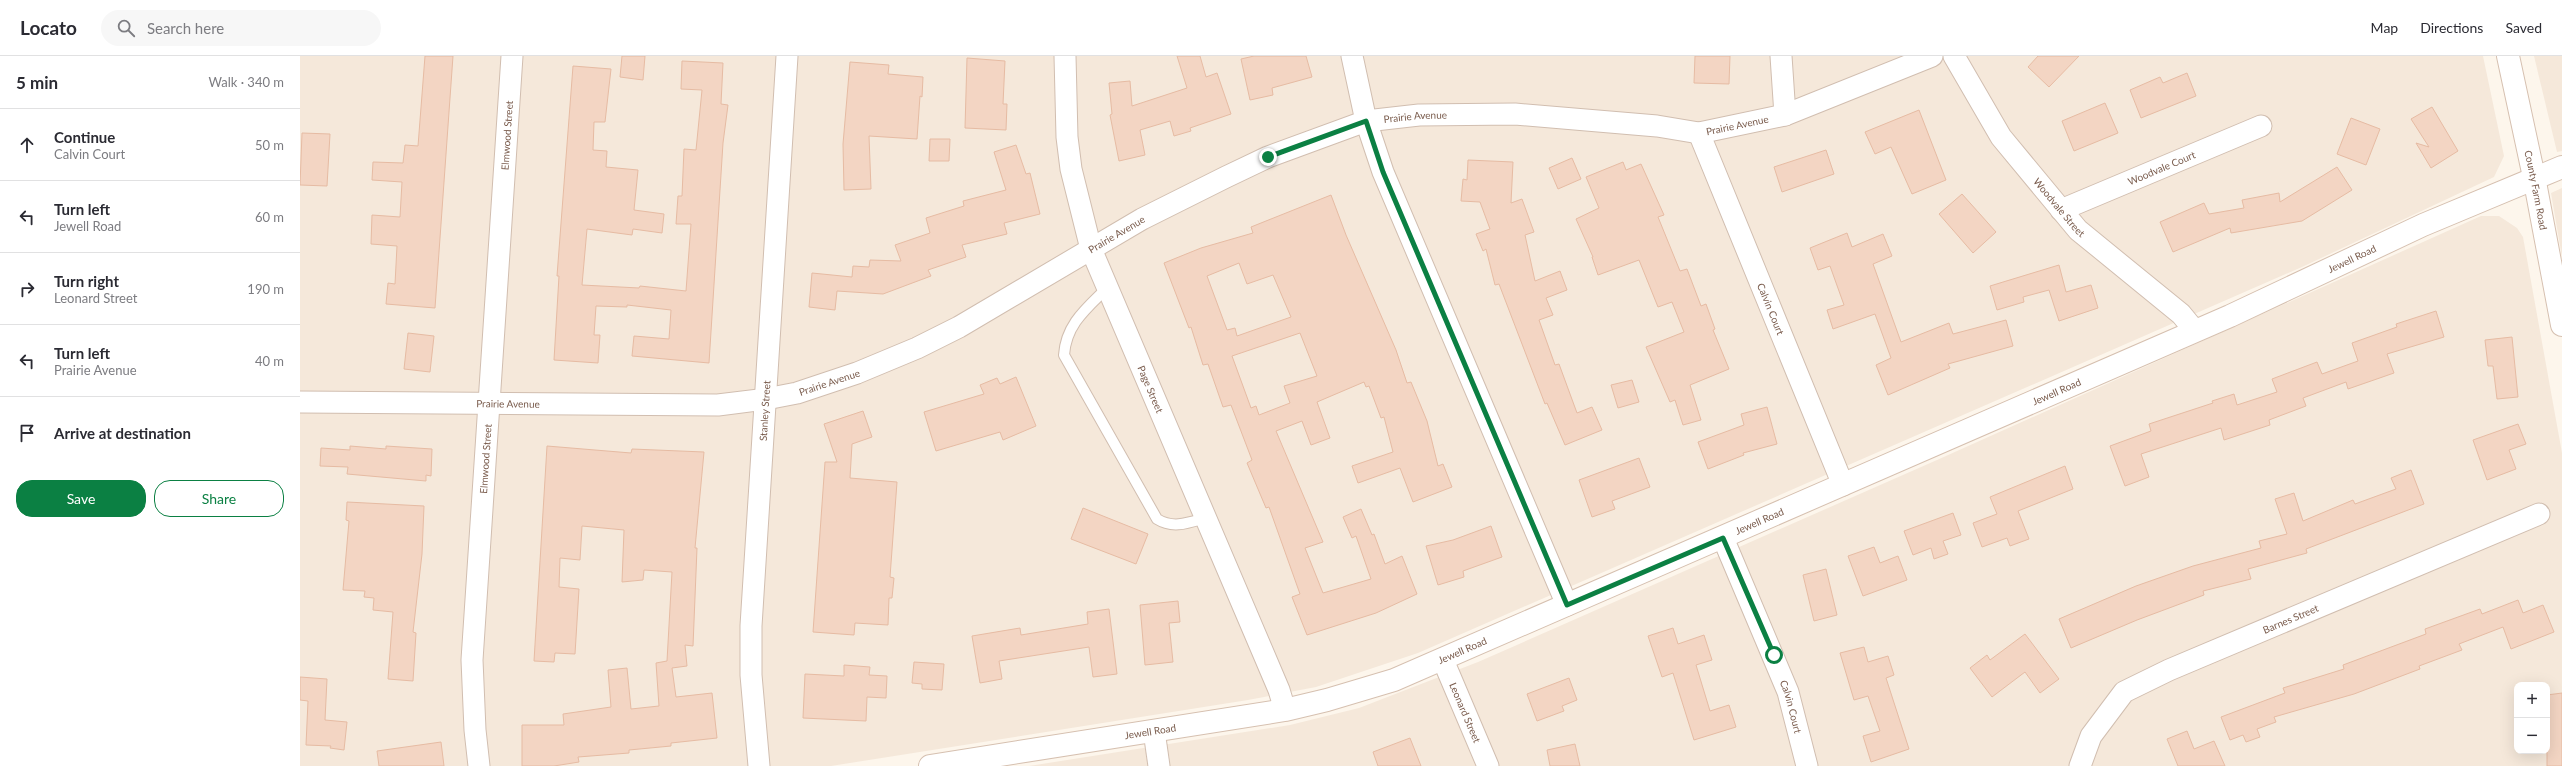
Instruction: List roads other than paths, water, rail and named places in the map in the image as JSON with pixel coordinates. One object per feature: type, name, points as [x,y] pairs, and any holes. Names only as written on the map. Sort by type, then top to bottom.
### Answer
[{"type":"street","name":"Elmwood Street","points":[[480,766],[475,730],[472,660],[512,56]]},
{"type":"street","name":"Stanley Street","points":[[759,766],[751,675],[751,626],[787,56]]},
{"type":"street","name":"Page Street","points":[[1065,56],[1067,136],[1071,169],[1091,249],[1279,690],[1285,710]]},
{"type":"street","points":[[1352,56],[1366,121],[1383,172],[1567,605]]},
{"type":"street","points":[[1781,56],[1785,116]]},
{"type":"street","name":"Prairie Avenue","points":[[300,402],[489,405],[718,405],[766,399],[820,386],[917,348],[959,327],[1142,219],[1268,157],[1366,121],[1419,115],[1515,114],[1657,126],[1699,133],[1785,116],[1932,56]]},
{"type":"street","name":"Woodvale Street","points":[[1954,56],[2001,137],[2078,230],[2181,314],[2195,331]]},
{"type":"street","name":"County Farm Road","points":[[2508,56],[2534,177],[2562,325]]},
{"type":"street","name":"Woodvale Court","points":[[2061,210],[2261,126]]},
{"type":"street","name":"Calvin Court","points":[[1699,133],[1843,485]]},
{"type":"street","name":"Jewell Road","points":[[930,766],[1285,710],[1357,692],[1443,660],[2195,331],[2423,224],[2534,177],[2562,167]]},
{"type":"street","name":"Barnes Street","points":[[2080,766],[2091,736],[2124,692],[2169,670],[2539,514]]},
{"type":"street","name":"Calvin Court","points":[[1723,538],[1788,692],[1807,766]]},
{"type":"street","name":"Leonard Street","points":[[1443,660],[1488,766]]},
{"type":"street","points":[[1154,731],[1159,766]]},
{"type":"lane","points":[[1107,288],[1078,316],[1064,344],[1064,355],[1157,519],[1167,525],[1182,524],[1205,518]]}]
